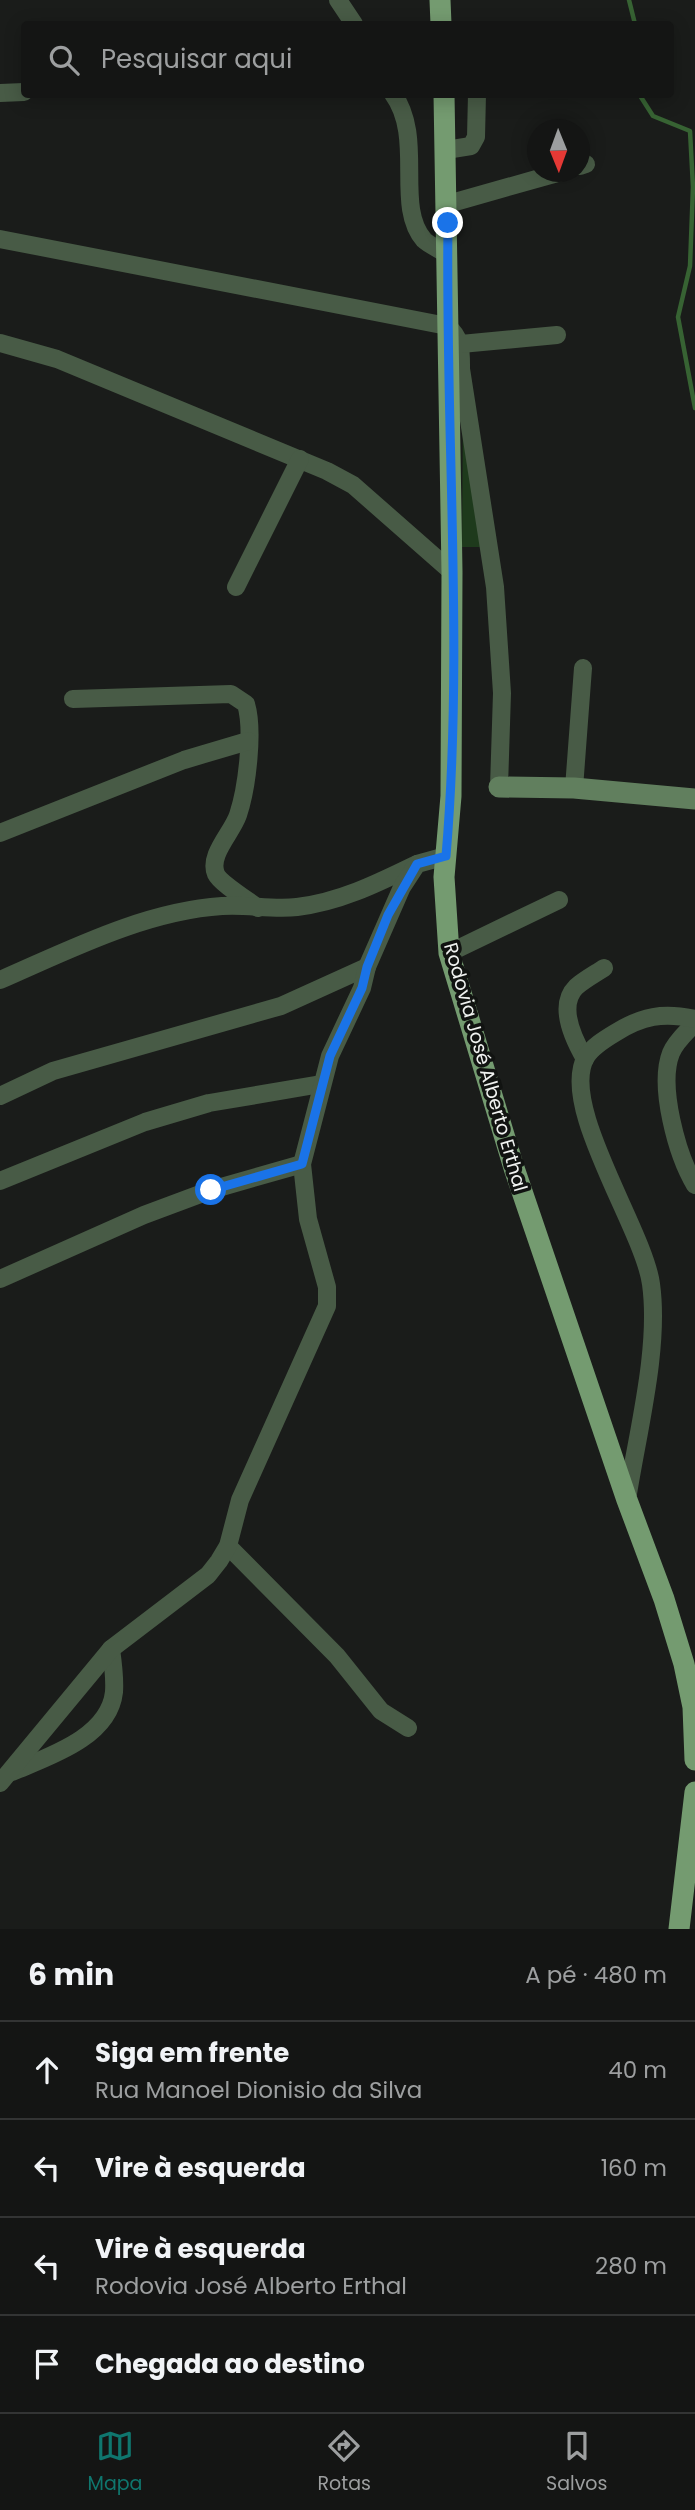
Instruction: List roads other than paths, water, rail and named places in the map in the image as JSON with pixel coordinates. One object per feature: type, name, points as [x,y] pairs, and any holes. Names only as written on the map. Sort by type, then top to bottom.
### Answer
[{"type":"main road","points":[[440,0],[441,21]]},
{"type":"main road","name":"Rodovia José Alberto Erthal","points":[[444,98],[452,572],[451,796],[444,877],[449,953],[514,1168],[627,1500],[664,1599],[684,1664],[693,1707],[695,1760]]},
{"type":"main road","points":[[679,1929],[690,1873],[695,1792]]},
{"type":"street","points":[[338,0],[352,21]]},
{"type":"street","points":[[0,93],[21,92]]},
{"type":"street","points":[[396,98],[405,110],[410,144],[411,212],[424,240],[447,254]]},
{"type":"street","points":[[446,150],[471,146],[476,137],[477,98]]},
{"type":"street","points":[[448,204],[527,182]]},
{"type":"street","points":[[0,239],[447,327],[454,332],[461,344],[461,369],[495,587],[502,692],[499,787],[574,788],[695,799]]},
{"type":"street","points":[[461,344],[557,335]]},
{"type":"street","points":[[0,343],[57,359],[300,458],[353,485],[452,572]]},
{"type":"street","points":[[236,587],[300,458]]},
{"type":"street","points":[[574,788],[583,668]]},
{"type":"street","points":[[73,699],[231,694],[246,704],[249,720],[245,786],[238,817],[219,850],[215,868],[219,878],[258,908]]},
{"type":"street","points":[[0,833],[184,760],[248,741]]},
{"type":"street","points":[[0,980],[79,944],[141,923],[222,906],[296,908],[351,895],[417,864],[446,856]]},
{"type":"street","points":[[5,1778],[111,1649],[208,1575],[228,1546],[240,1500],[327,1306],[327,1287],[308,1219],[302,1164],[321,1084],[393,906],[417,864]]},
{"type":"street","points":[[449,953],[559,900]]},
{"type":"street","points":[[0,1096],[53,1071],[281,1006],[367,967]]},
{"type":"street","points":[[604,968],[576,987],[571,996],[570,1027],[584,1059],[582,1091],[591,1131],[650,1280],[653,1302],[650,1353],[627,1500]]},
{"type":"street","points":[[584,1059],[612,1035],[650,1015],[695,1021]]},
{"type":"street","points":[[695,1021],[674,1045],[667,1069],[671,1124],[682,1163],[695,1185]]},
{"type":"street","points":[[0,1181],[145,1122],[209,1103],[321,1084]]},
{"type":"street","points":[[0,1279],[144,1214],[211,1190],[302,1164]]},
{"type":"street","points":[[228,1546],[337,1656],[381,1711],[408,1728]]},
{"type":"street","points":[[5,1778],[75,1742],[101,1721],[114,1695],[111,1649]]},
{"type":"street","points":[[693,1707],[695,1676]]},
{"type":"waterway","points":[[629,0],[634,21]]},
{"type":"waterway","points":[[642,98],[653,116],[690,131],[693,187],[690,266],[678,317],[695,408]]}]
